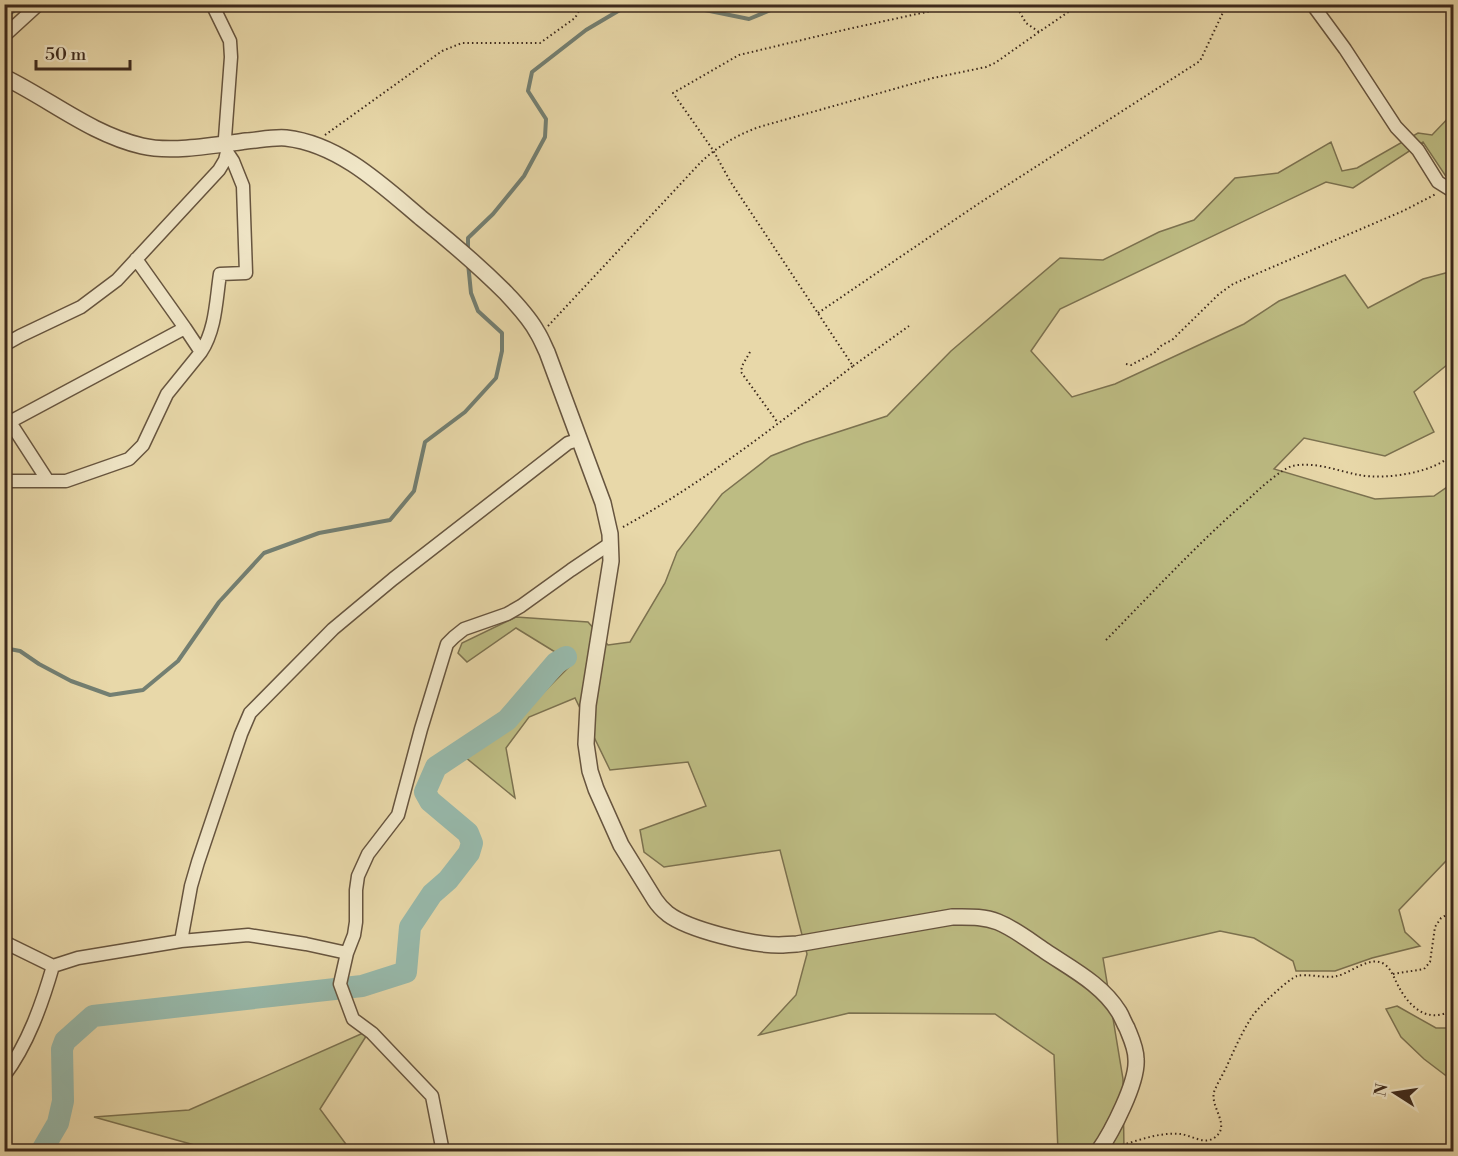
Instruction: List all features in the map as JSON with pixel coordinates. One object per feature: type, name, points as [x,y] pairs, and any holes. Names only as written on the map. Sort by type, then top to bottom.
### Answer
[{"type":"street","points":[[4,36],[39,4]]},
{"type":"street","points":[[4,345],[81,307],[117,280],[219,170],[225,160],[231,57],[230,40],[212,4]]},
{"type":"street","points":[[1312,4],[1345,49],[1396,127],[1418,150],[1438,182],[1450,190]]},
{"type":"street","points":[[4,77],[71,116],[124,141],[155,148],[226,148],[274,138],[315,145],[355,165],[374,178],[474,262],[516,304],[538,333],[603,503],[610,538],[611,561],[588,705],[586,744],[590,771],[596,789],[621,845],[661,909],[689,925],[724,936],[770,945],[797,944],[952,917],[984,918],[997,921],[1012,929],[1103,992],[1119,1012],[1130,1034],[1137,1059],[1136,1070],[1120,1113],[1101,1147]]},
{"type":"street","points":[[4,481],[66,481],[129,459],[143,444],[167,394],[207,342],[212,330],[220,274],[246,273],[243,186],[226,148]]},
{"type":"street","points":[[136,260],[201,352]]},
{"type":"street","points":[[48,481],[6,420],[185,327]]},
{"type":"street","points":[[181,940],[198,862],[250,713],[333,629],[376,593],[568,443],[578,440]]},
{"type":"street","points":[[444,1152],[432,1096],[372,1033],[354,1019],[340,984],[354,935],[358,876],[368,854],[398,815],[447,644],[464,629],[507,615],[521,606],[610,538]]},
{"type":"street","points":[[4,942],[53,966],[78,958],[181,940],[248,935],[347,953]]},
{"type":"street","points":[[4,1076],[12,1066],[32,1027],[53,966]]},
{"type":"path","points":[[4,9],[11,4]]},
{"type":"path","points":[[315,145],[328,132],[442,51],[462,43],[540,43],[575,18],[583,4]]},
{"type":"path","points":[[853,366],[673,93],[739,55],[963,4]]},
{"type":"path","points":[[1015,4],[1026,23],[1039,32]]},
{"type":"path","points":[[538,333],[546,328],[713,151],[759,127],[933,78],[986,67],[1080,4]]},
{"type":"path","points":[[818,313],[978,204],[1200,61],[1227,4]]},
{"type":"path","points":[[1126,364],[1131,365],[1154,353],[1162,345],[1172,340],[1219,294],[1233,284],[1450,190]]},
{"type":"path","points":[[610,538],[662,506],[909,326]]},
{"type":"path","points":[[750,352],[741,372],[778,423]]},
{"type":"path","points":[[1106,640],[1228,517],[1265,484],[1290,467],[1310,465],[1375,478],[1427,470],[1446,461],[1454,453]]},
{"type":"path","points":[[1393,974],[1424,969],[1430,962],[1435,927],[1441,918],[1454,911]]},
{"type":"path","points":[[1101,1147],[1114,1147],[1163,1134],[1186,1135],[1204,1141],[1216,1137],[1222,1127],[1213,1094],[1245,1029],[1254,1013],[1285,983],[1297,976],[1335,977],[1373,962],[1382,963],[1393,974],[1399,988],[1415,1008],[1431,1016],[1454,1010]]},
{"type":"shaded area","points":[[1453,113],[1453,173],[1447,178],[1423,142],[1353,188],[1326,182],[1060,309],[1031,351],[1072,397],[1115,384],[1244,324],[1279,301],[1345,275],[1368,308],[1423,279],[1453,271],[1453,360],[1414,392],[1434,432],[1385,456],[1304,438],[1274,469],[1375,499],[1434,496],[1453,483],[1453,860],[1446,861],[1399,910],[1405,932],[1420,946],[1372,958],[1335,971],[1296,971],[1293,961],[1254,938],[1220,931],[1103,958],[1123,1079],[1124,1151],[1058,1151],[1054,1055],[995,1014],[849,1013],[759,1035],[796,995],[807,954],[780,850],[664,867],[644,852],[640,830],[706,806],[688,762],[610,770],[575,698],[529,717],[506,748],[515,798],[465,757],[512,724],[573,663],[516,628],[467,662],[458,653],[462,643],[516,617],[588,622],[608,645],[630,642],[665,583],[677,552],[722,494],[771,456],[887,416],[951,351],[1060,258],[1103,260],[1159,232],[1194,220],[1235,178],[1278,173],[1331,142],[1342,171],[1357,168],[1418,133],[1432,135]]},
{"type":"shaded area","points":[[1397,1006],[1436,1028],[1453,1028],[1453,1081],[1424,1059],[1401,1037],[1386,1009]]},
{"type":"shaded area","points":[[370,1030],[320,1109],[351,1151],[211,1151],[94,1117],[189,1110]]},
{"type":"waterway","points":[[4,17],[25,4]]},
{"type":"waterway","points":[[468,250],[468,238],[493,214],[524,176],[545,137],[546,119],[528,91],[532,72],[586,30],[630,4]]},
{"type":"waterway","points":[[688,4],[700,9],[749,19],[785,4]]},
{"type":"waterway","points":[[4,648],[20,651],[71,681],[110,695],[143,690],[178,661],[219,602],[264,553],[319,533],[390,520],[414,491],[425,442],[465,412],[496,378],[502,351],[502,333],[478,311],[471,293],[468,263]]},
{"type":"waterway","points":[[41,1152],[58,1123],[63,1101],[62,1049],[65,1041],[93,1016],[362,986],[406,972],[410,927],[432,894],[448,880],[469,853],[472,843],[468,833],[430,801],[425,792],[436,767],[507,720],[556,663],[566,657]]}]
